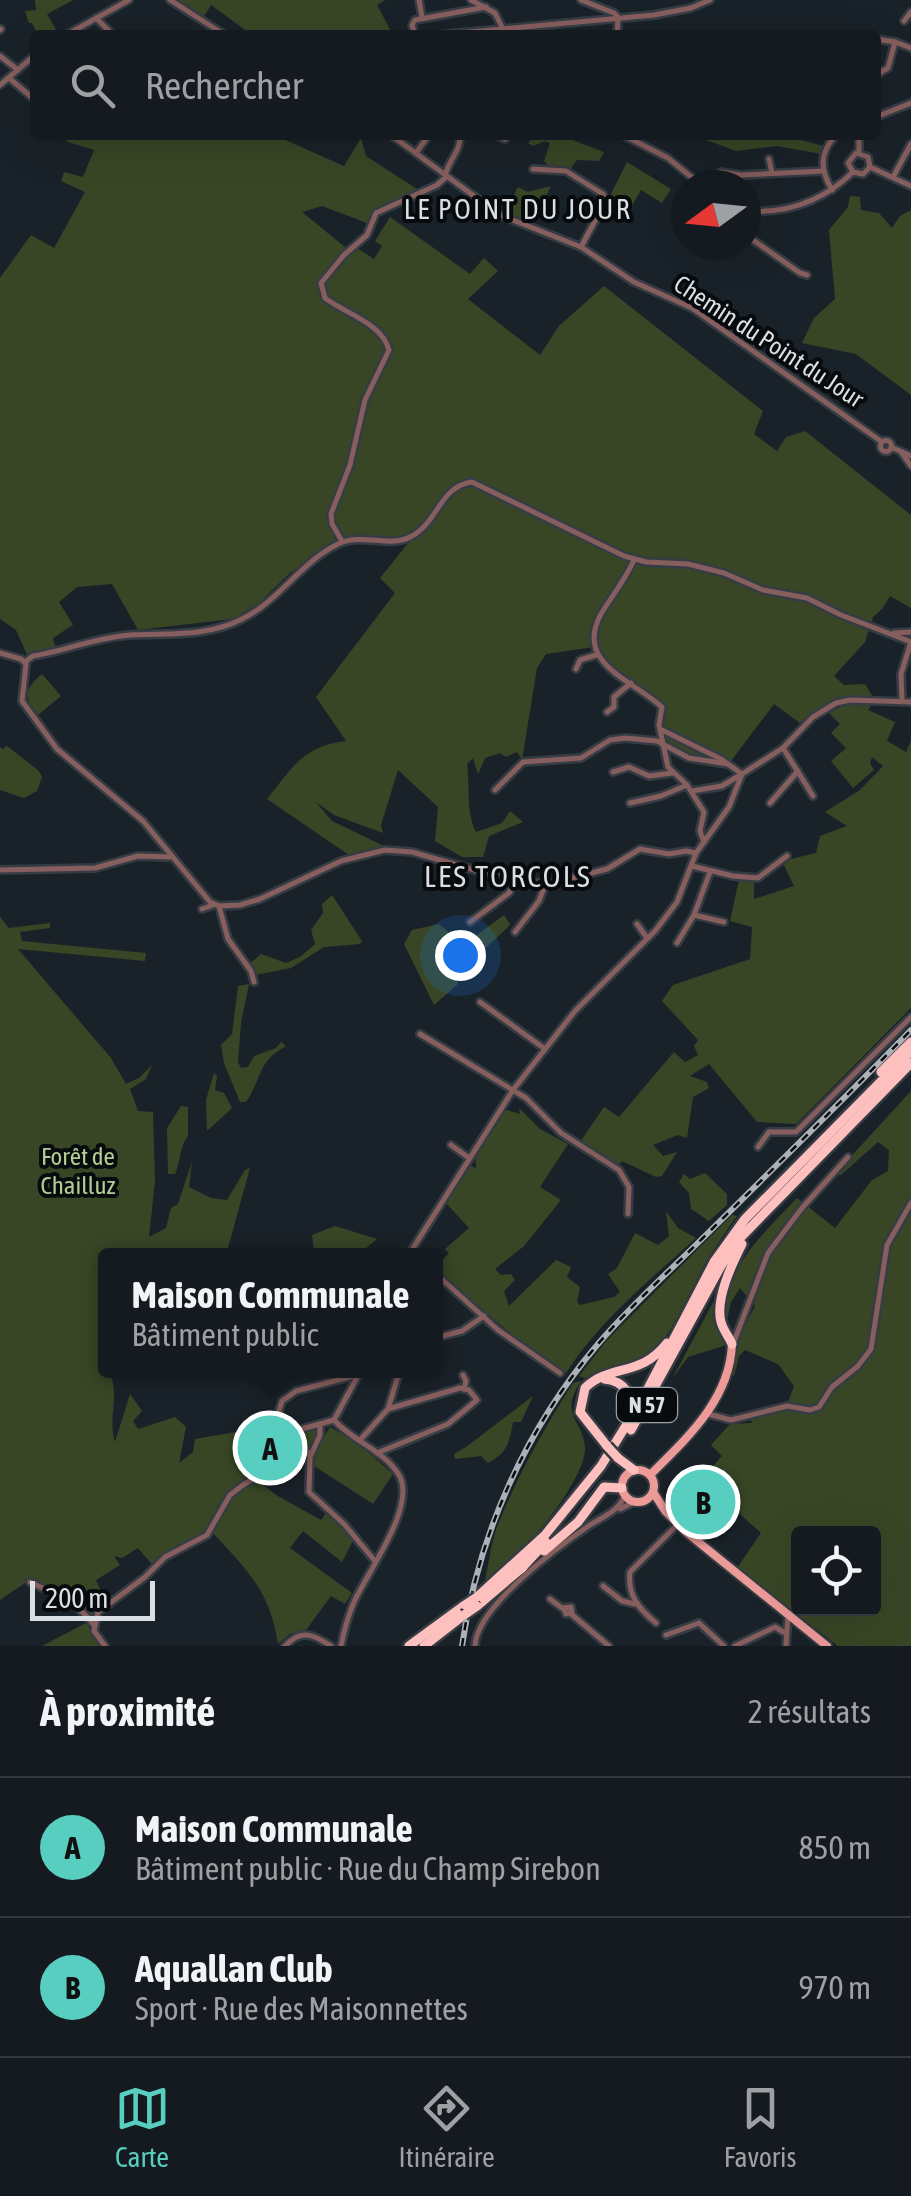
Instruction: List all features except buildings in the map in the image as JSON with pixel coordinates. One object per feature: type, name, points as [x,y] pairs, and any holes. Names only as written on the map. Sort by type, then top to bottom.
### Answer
[{"type":"highway","points":[[780,1181],[911,1042]]},
{"type":"highway","name":"N 57","points":[[477,1601],[558,1520],[611,1446],[730,1238],[780,1181],[911,1051]]},
{"type":"highway","name":"N 57","points":[[424,1646],[521,1569],[560,1527],[620,1448],[658,1387],[722,1266],[750,1226],[911,1063]]},
{"type":"highway","points":[[734,1342],[722,1326],[720,1309],[734,1258],[750,1226]]},
{"type":"highway","points":[[626,1467],[580,1412],[582,1394],[596,1380],[648,1363],[684,1321]]},
{"type":"highway","points":[[596,1380],[620,1383],[631,1399],[631,1408],[611,1446]]},
{"type":"highway","points":[[521,1569],[578,1522],[604,1487],[623,1492]]},
{"type":"highway","name":"N 57","points":[[411,1646],[465,1610]]},
{"type":"main road","points":[[650,1475],[708,1414],[734,1342]]},
{"type":"main road","points":[[666,1512],[623,1492],[626,1467],[650,1475],[653,1492],[678,1524],[827,1646]]},
{"type":"main road","points":[[639,1502],[653,1492]]},
{"type":"street","points":[[75,30],[129,0]]},
{"type":"street","points":[[170,0],[217,30]]},
{"type":"street","points":[[419,0],[422,18]]},
{"type":"street","points":[[471,0],[495,13],[502,27]]},
{"type":"street","points":[[581,0],[614,12],[617,30]]},
{"type":"street","points":[[479,30],[672,13],[710,0]]},
{"type":"street","points":[[414,30],[412,25],[422,18],[486,7]]},
{"type":"street","points":[[904,20],[911,12]]},
{"type":"street","points":[[96,18],[108,30]]},
{"type":"street","points":[[881,40],[911,48]]},
{"type":"street","points":[[881,72],[888,68],[895,42]]},
{"type":"street","points":[[0,56],[18,70]]},
{"type":"street","points":[[0,85],[30,59]]},
{"type":"street","points":[[9,78],[30,96]]},
{"type":"street","points":[[881,115],[911,103]]},
{"type":"street","name":"Chemin du Point du Jour","points":[[397,140],[503,216],[581,247],[634,282],[692,308],[882,442],[884,451],[900,451],[910,460]]},
{"type":"street","points":[[416,153],[425,140]]},
{"type":"street","points":[[342,541],[331,514],[350,465],[365,400],[388,350],[386,340],[377,330],[322,294],[321,283],[367,234],[376,213],[437,185],[446,174],[460,140]]},
{"type":"street","points":[[632,140],[683,170]]},
{"type":"street","points":[[832,190],[823,172],[823,154],[833,140]]},
{"type":"street","points":[[859,140],[860,152]]},
{"type":"street","points":[[893,176],[911,144]]},
{"type":"street","points":[[860,152],[868,157],[870,167]]},
{"type":"street","points":[[853,172],[849,159],[860,152]]},
{"type":"street","points":[[769,160],[772,173]]},
{"type":"street","points":[[870,167],[911,186]]},
{"type":"street","points":[[853,172],[863,174],[870,167]]},
{"type":"street","points":[[533,169],[566,171],[606,198],[581,247]]},
{"type":"street","points":[[761,174],[823,172]]},
{"type":"street","points":[[761,211],[783,210],[811,201],[853,172]]},
{"type":"street","points":[[761,246],[807,275]]},
{"type":"street","points":[[25,662],[33,656],[128,635],[189,634],[237,622],[254,613],[310,561],[342,541],[401,540],[412,536],[449,492],[472,482],[634,560],[688,564],[724,573],[764,590],[806,598],[911,642],[902,674],[902,700]]},
{"type":"street","points":[[634,560],[594,630],[592,644],[596,655],[662,706],[664,758],[672,773],[687,784],[704,812],[700,832],[704,842]]},
{"type":"street","points":[[891,634],[911,632]]},
{"type":"street","points":[[0,653],[25,662],[28,670],[21,697],[56,749],[143,821],[216,906],[228,939],[251,971],[254,982]]},
{"type":"street","points":[[576,669],[580,660],[596,655]]},
{"type":"street","points":[[606,712],[614,707],[614,697],[631,683]]},
{"type":"street","points":[[692,792],[722,786],[742,774],[782,748],[813,717],[836,703],[911,702]]},
{"type":"street","points":[[662,730],[742,774]]},
{"type":"street","points":[[495,790],[528,760],[580,758],[620,738],[658,742],[689,758],[728,764]]},
{"type":"street","points":[[782,748],[813,796]]},
{"type":"street","points":[[613,772],[632,767],[648,776],[672,773]]},
{"type":"street","points":[[770,803],[798,771]]},
{"type":"street","points":[[415,1248],[513,1090],[588,996],[647,939],[677,902],[696,853],[729,807],[742,774]]},
{"type":"street","points":[[630,803],[661,796],[687,784]]},
{"type":"street","points":[[202,909],[240,905],[341,861],[385,850],[412,852],[485,873],[520,872],[532,882],[545,885],[608,869],[640,848],[669,854],[696,853]]},
{"type":"street","points":[[0,870],[95,868],[138,856],[171,857]]},
{"type":"street","points":[[692,866],[758,878],[787,856]]},
{"type":"street","points":[[470,922],[510,892],[520,872]]},
{"type":"street","points":[[677,944],[694,915],[710,872]]},
{"type":"street","points":[[515,932],[539,900],[545,885]]},
{"type":"street","points":[[694,915],[724,922]]},
{"type":"street","points":[[636,924],[647,939]]},
{"type":"street","points":[[480,1002],[545,1049]]},
{"type":"street","points":[[758,1147],[769,1132],[796,1132],[911,1017]]},
{"type":"street","points":[[420,1034],[526,1098],[561,1133],[619,1170],[630,1192],[628,1214]]},
{"type":"street","points":[[451,1145],[468,1158]]},
{"type":"street","points":[[734,1342],[768,1253],[790,1222],[848,1158]]},
{"type":"street","points":[[708,1414],[731,1420],[787,1406],[815,1410],[832,1387],[858,1366],[873,1343],[887,1245],[911,1203]]},
{"type":"street","points":[[443,1279],[526,1351],[560,1373]]},
{"type":"street","points":[[443,1336],[462,1331],[484,1316]]},
{"type":"street","points":[[462,1375],[466,1381],[464,1389]]},
{"type":"street","points":[[286,1433],[278,1414],[286,1397],[340,1378]]},
{"type":"street","points":[[258,1432],[286,1433],[334,1420],[358,1378]]},
{"type":"street","points":[[360,1440],[388,1409],[397,1378]]},
{"type":"street","points":[[376,1453],[460,1417],[477,1400],[464,1389],[388,1409]]},
{"type":"street","points":[[334,1420],[400,1476],[404,1494],[399,1516],[353,1605],[341,1646]]},
{"type":"street","points":[[320,1426],[309,1463],[310,1494],[375,1561]]},
{"type":"street","points":[[93,1624],[98,1612],[172,1552],[207,1535],[230,1495],[311,1452]]},
{"type":"street","points":[[301,1456],[309,1463]]},
{"type":"street","points":[[612,1512],[623,1492]]},
{"type":"street","points":[[475,1646],[482,1621],[508,1591],[589,1525],[639,1502]]},
{"type":"street","points":[[656,1623],[636,1604],[630,1572],[678,1524]]},
{"type":"street","points":[[30,1582],[83,1610],[105,1646]]},
{"type":"street","points":[[603,1586],[622,1601],[636,1604]]},
{"type":"street","points":[[550,1598],[609,1646]]},
{"type":"street","points":[[786,1646],[788,1615]]},
{"type":"street","points":[[666,1635],[698,1623],[724,1646]]},
{"type":"street","points":[[785,1633],[801,1626]]},
{"type":"street","points":[[735,1646],[775,1628],[785,1633]]},
{"type":"street","points":[[285,1646],[304,1634],[331,1646]]},
{"type":"green space","points":[[35,0],[73,0],[47,14],[56,30],[36,30],[25,11],[36,10]]},
{"type":"green space","points":[[174,0],[385,0],[377,5],[390,30],[245,30],[211,5],[203,18]]},
{"type":"green space","points":[[285,140],[344,166],[362,140],[366,156],[420,191],[383,206],[367,223],[322,206],[302,212],[351,252],[357,248],[374,259],[382,246],[375,241],[390,217],[470,274],[484,258],[498,271],[468,299],[540,355],[559,326],[604,286],[763,411],[754,434],[777,451],[786,437],[805,431],[911,515],[911,608],[890,596],[873,617],[865,642],[834,676],[844,685],[865,684],[873,697],[834,702],[800,723],[774,704],[731,761],[724,757],[701,762],[664,746],[664,705],[597,655],[594,647],[546,654],[537,668],[522,760],[517,752],[506,757],[500,753],[485,758],[478,774],[473,758],[467,764],[476,832],[502,823],[510,811],[523,822],[489,836],[483,857],[462,857],[435,841],[438,807],[398,770],[381,825],[383,833],[334,815],[316,802],[332,821],[386,847],[349,855],[267,799],[309,753],[346,741],[316,697],[395,593],[380,578],[409,542],[336,541],[290,573],[258,604],[232,619],[138,630],[112,584],[77,587],[59,602],[73,625],[53,638],[56,649],[28,657],[16,630],[0,619],[0,278],[31,235],[54,248],[85,192],[61,181],[64,172],[83,177],[94,150],[68,142]]},
{"type":"green space","points":[[572,140],[604,152],[599,161],[577,160],[571,168],[550,167],[544,161],[550,143],[528,143]]},
{"type":"green space","points":[[706,140],[801,140],[824,146],[821,154],[777,146],[736,151]]},
{"type":"green space","points":[[627,162],[671,189],[662,203],[641,190],[630,209],[610,196]]},
{"type":"green space","points":[[551,186],[532,225],[503,217],[518,187],[528,192]]},
{"type":"green space","points":[[850,196],[860,197],[861,210],[879,213],[892,228],[900,216],[911,210],[911,395],[856,354],[802,343],[814,318],[835,299],[829,230],[848,207]]},
{"type":"green space","points":[[42,674],[61,696],[38,715],[28,693]]},
{"type":"green space","points":[[873,703],[868,710],[895,722],[887,741],[906,752],[911,741],[911,1008],[796,1124],[757,1122],[709,1064],[690,1076],[707,1082],[709,1088],[693,1097],[687,1138],[678,1135],[653,1145],[663,1156],[677,1152],[662,1176],[656,1177],[622,1161],[619,1165],[578,1145],[604,1107],[619,1117],[674,1052],[685,1062],[698,1055],[694,1046],[698,1040],[662,1001],[673,985],[750,959],[752,927],[730,921],[739,879],[754,880],[754,899],[794,886],[782,861],[816,853],[820,836],[847,826],[825,812],[860,790],[883,766],[872,757],[874,770],[853,788],[831,761],[846,748],[831,733],[840,724],[829,713],[846,704]]},
{"type":"green space","points":[[7,746],[42,777],[37,791],[24,798],[0,790],[0,747]]},
{"type":"green space","points":[[332,895],[362,941],[360,944],[324,947],[291,968],[255,975],[248,965],[261,954],[286,963],[315,944],[311,930],[323,913],[322,904]]},
{"type":"green space","points":[[504,915],[510,924],[507,928],[476,957],[472,954],[455,972],[458,984],[434,1005],[404,944],[412,930],[439,924],[463,945]]},
{"type":"green space","name":"Forêt de Chailluz","points":[[0,917],[9,928],[50,923],[50,928],[20,932],[22,941],[146,953],[145,961],[18,949],[111,1058],[126,1084],[152,1065],[146,1079],[130,1089],[138,1111],[153,1112],[155,1181],[149,1237],[166,1228],[192,1161],[189,1187],[211,1198],[227,1200],[250,1168],[228,1248],[98,1248],[98,1378],[112,1381],[115,1442],[130,1394],[142,1411],[133,1421],[138,1429],[175,1417],[186,1427],[179,1463],[193,1452],[195,1439],[248,1430],[247,1435],[261,1435],[262,1458],[282,1457],[238,1483],[219,1504],[205,1531],[165,1555],[154,1567],[138,1548],[122,1558],[114,1556],[120,1565],[96,1580],[106,1603],[96,1610],[92,1621],[64,1595],[28,1581],[0,1600]]},
{"type":"green space","points":[[249,984],[241,1023],[241,1068],[281,1042],[286,1046],[269,1058],[246,1102],[240,1102],[221,1045],[232,1034],[238,986]]},
{"type":"green space","points":[[214,1073],[215,1090],[224,1093],[232,1108],[207,1131],[206,1100]]},
{"type":"green space","points":[[911,1091],[911,1646],[838,1646],[799,1616],[881,1616],[881,1526],[791,1526],[791,1610],[737,1568],[761,1533],[701,1479],[722,1456],[711,1445],[730,1424],[752,1423],[750,1416],[787,1405],[794,1386],[778,1364],[745,1350],[739,1356],[734,1376],[728,1373],[734,1347],[755,1306],[740,1288],[731,1302],[726,1325],[724,1307],[735,1272],[758,1239],[797,1198],[835,1228],[872,1180],[888,1171],[889,1150],[878,1142],[841,1175],[835,1174]]},
{"type":"green space","points":[[181,1106],[188,1107],[188,1136],[175,1174],[168,1174],[167,1128]]},
{"type":"green space","points":[[519,1108],[540,1129],[568,1144],[540,1187],[561,1200],[524,1246],[495,1269],[501,1275],[511,1274],[515,1280],[504,1291],[509,1306],[556,1260],[571,1267],[567,1277],[580,1287],[580,1305],[614,1297],[620,1292],[608,1274],[617,1268],[635,1233],[658,1245],[669,1236],[666,1211],[678,1228],[696,1238],[610,1318],[566,1373],[515,1337],[443,1274],[443,1260],[449,1253],[445,1249],[469,1228],[445,1202],[469,1165],[476,1168],[475,1152],[504,1109],[520,1114]]},
{"type":"green space","points":[[705,1173],[727,1194],[727,1205],[709,1221],[691,1209],[689,1193],[679,1182],[684,1174],[690,1179]]},
{"type":"green space","points":[[732,1215],[737,1216],[654,1351],[630,1366],[585,1378],[579,1376],[607,1340]]},
{"type":"green space","points":[[335,1226],[377,1239],[366,1248],[314,1248],[312,1235]]},
{"type":"green space","points":[[717,1295],[730,1344],[688,1357],[672,1379]]},
{"type":"green space","points":[[581,1381],[572,1409],[585,1446],[575,1479],[530,1541],[485,1580],[495,1533],[513,1490],[562,1400],[573,1383]]},
{"type":"green space","points":[[533,1396],[521,1422],[513,1422],[508,1442],[499,1455],[488,1463],[481,1456],[455,1459],[454,1454]]},
{"type":"green space","points":[[330,1427],[355,1441],[393,1474],[373,1504],[311,1464]]},
{"type":"green space","points":[[318,1432],[308,1451],[282,1457],[284,1446],[297,1442],[295,1436]]},
{"type":"green space","points":[[256,1479],[321,1520],[327,1512],[354,1539],[342,1562],[303,1531],[290,1548],[352,1593],[345,1604],[331,1596],[306,1630],[290,1634],[278,1644],[263,1596],[247,1571],[212,1532],[232,1496]]},
{"type":"green space","points":[[86,1623],[102,1646],[42,1646]]},
{"type":"railway","points":[[462,1646],[469,1605],[493,1524],[527,1448],[572,1377],[625,1314],[911,1030]]},
{"type":"place","name":"Maison Communale","points":[[270,1448]]},
{"type":"place","name":"Aquallan Club","points":[[703,1502]]},
{"type":"district","name":"LE POINT DU JOUR","points":[[518,209]]},
{"type":"district","name":"LES TORCOLS","points":[[508,877]]}]
